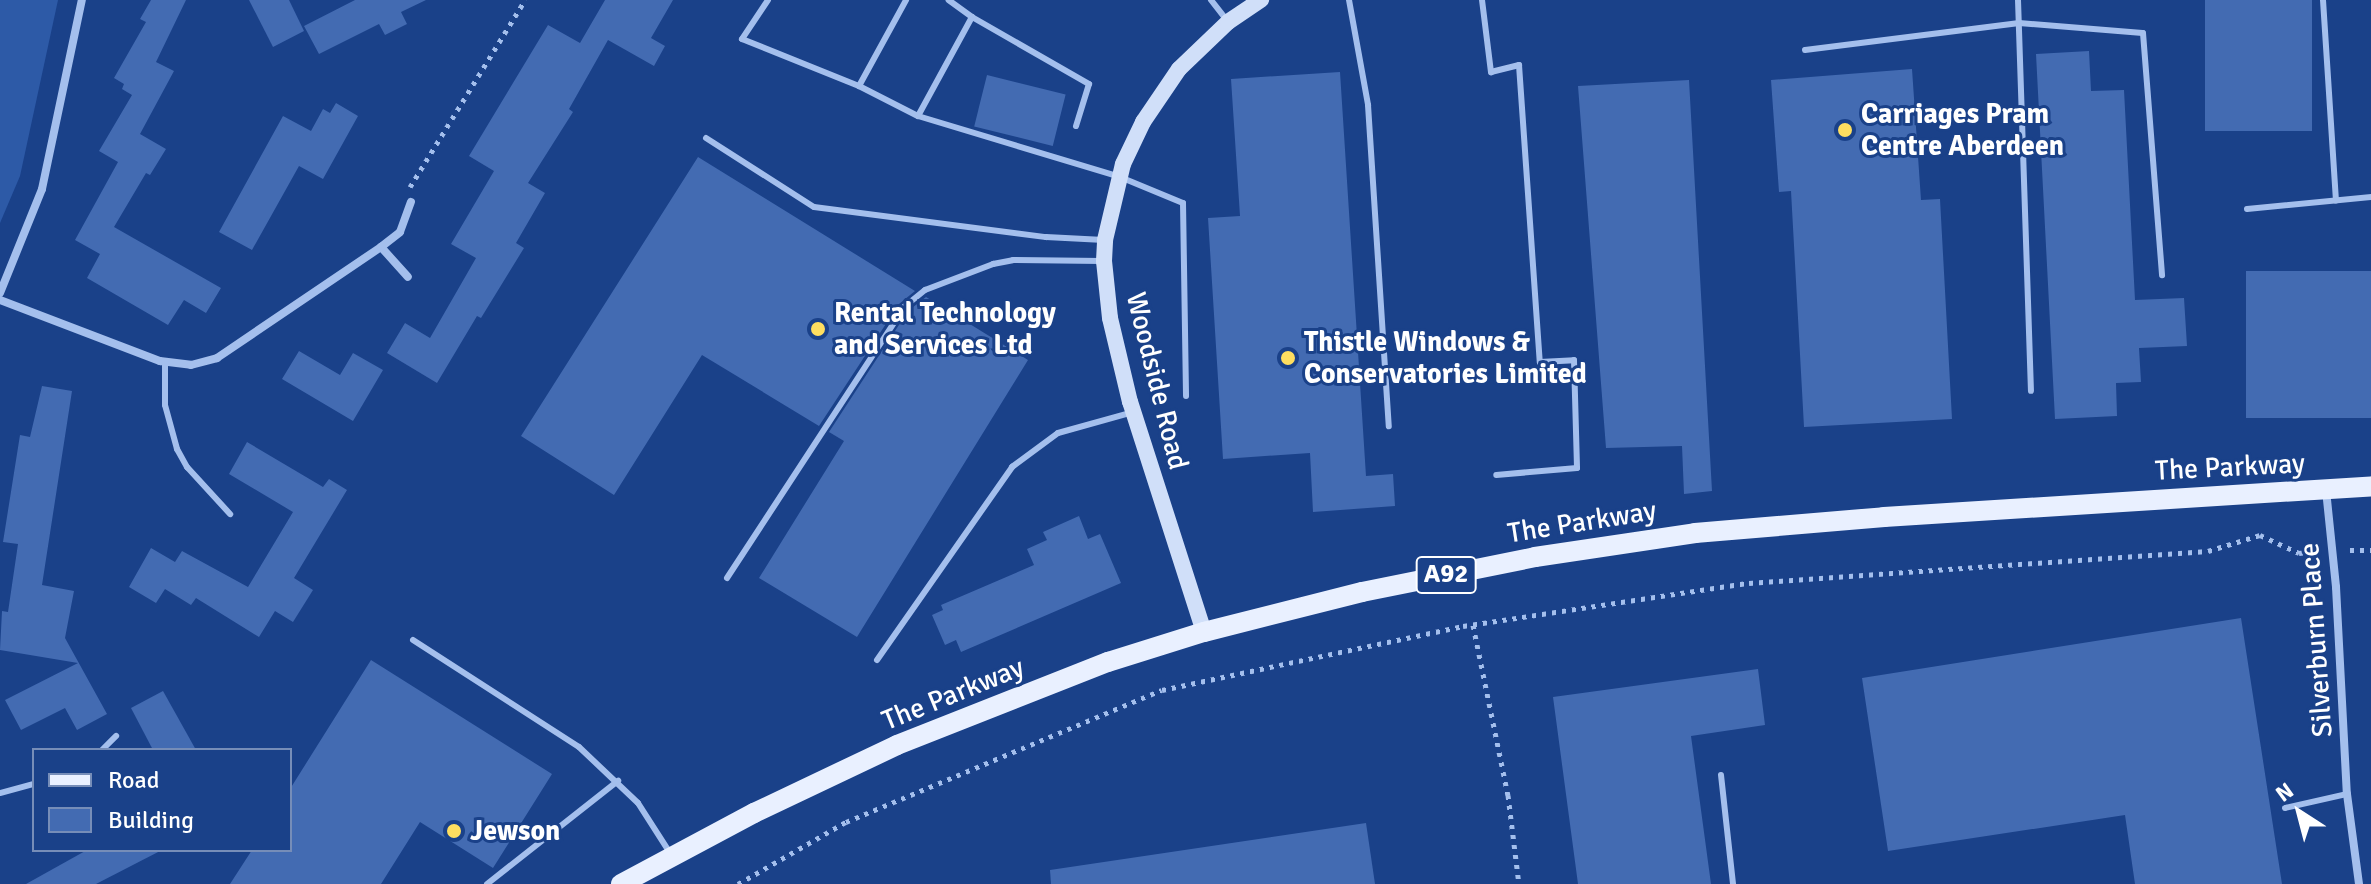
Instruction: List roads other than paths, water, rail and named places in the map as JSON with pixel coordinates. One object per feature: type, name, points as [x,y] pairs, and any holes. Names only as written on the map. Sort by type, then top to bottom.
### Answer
[{"type":"main road","name":"The Parkway","points":[[621,884],[897,745],[1108,662],[1204,632],[1362,592],[1506,563],[1695,533],[1900,516],[2371,486]]},
{"type":"street","points":[[0,293],[42,189],[82,0]]},
{"type":"street","name":"Woodside Road","points":[[1204,632],[1133,413],[1110,318],[1105,240],[1120,177],[1143,122],[1179,69],[1228,22],[1261,0]]},
{"type":"street","points":[[0,300],[165,361],[191,365],[217,358],[381,247],[400,232],[411,202]]},
{"type":"street","points":[[381,247],[408,277]]},
{"type":"street","name":"Silverburn Place","points":[[2326,489],[2347,794],[2359,884]]},
{"type":"lane","points":[[768,0],[742,39],[859,86],[918,116],[1120,177],[1183,203],[1186,396]]},
{"type":"lane","points":[[859,86],[906,0]]},
{"type":"lane","points":[[949,0],[972,17],[1089,84],[1076,126]]},
{"type":"lane","points":[[1211,0],[1228,22]]},
{"type":"lane","points":[[1349,0],[1368,105],[1389,426]]},
{"type":"lane","points":[[1482,0],[1491,72],[1519,65],[1540,362],[1574,360],[1577,468],[1496,475]]},
{"type":"lane","points":[[2018,0],[2031,391]]},
{"type":"lane","points":[[2323,0],[2336,201]]},
{"type":"lane","points":[[918,116],[972,17]]},
{"type":"lane","points":[[1805,50],[2019,23],[2143,33],[2162,275]]},
{"type":"lane","points":[[706,138],[814,207],[1046,237],[1105,240]]},
{"type":"lane","points":[[2247,209],[2371,197]]},
{"type":"lane","points":[[727,578],[904,307],[925,290],[993,264],[1013,260],[1104,261]]},
{"type":"lane","points":[[165,361],[165,405],[177,449],[187,467],[230,514]]},
{"type":"lane","points":[[877,660],[1012,467],[1058,433],[1133,413]]},
{"type":"lane","points":[[413,640],[579,747],[638,803],[672,856]]},
{"type":"lane","points":[[104,748],[116,736]]},
{"type":"lane","points":[[1721,775],[1733,884]]},
{"type":"lane","points":[[487,884],[618,781]]},
{"type":"lane","points":[[0,793],[32,785]]},
{"type":"lane","points":[[2285,808],[2347,794]]},
{"type":"place","name":"Carriages Pram Centre Aberdeen","points":[[1845,130]]},
{"type":"place","name":"Rental Technology and Services Ltd","points":[[818,329]]},
{"type":"place","name":"Thistle Windows & Conservatories Limited","points":[[1288,358]]},
{"type":"place","name":"Jewson","points":[[454,831]]}]
